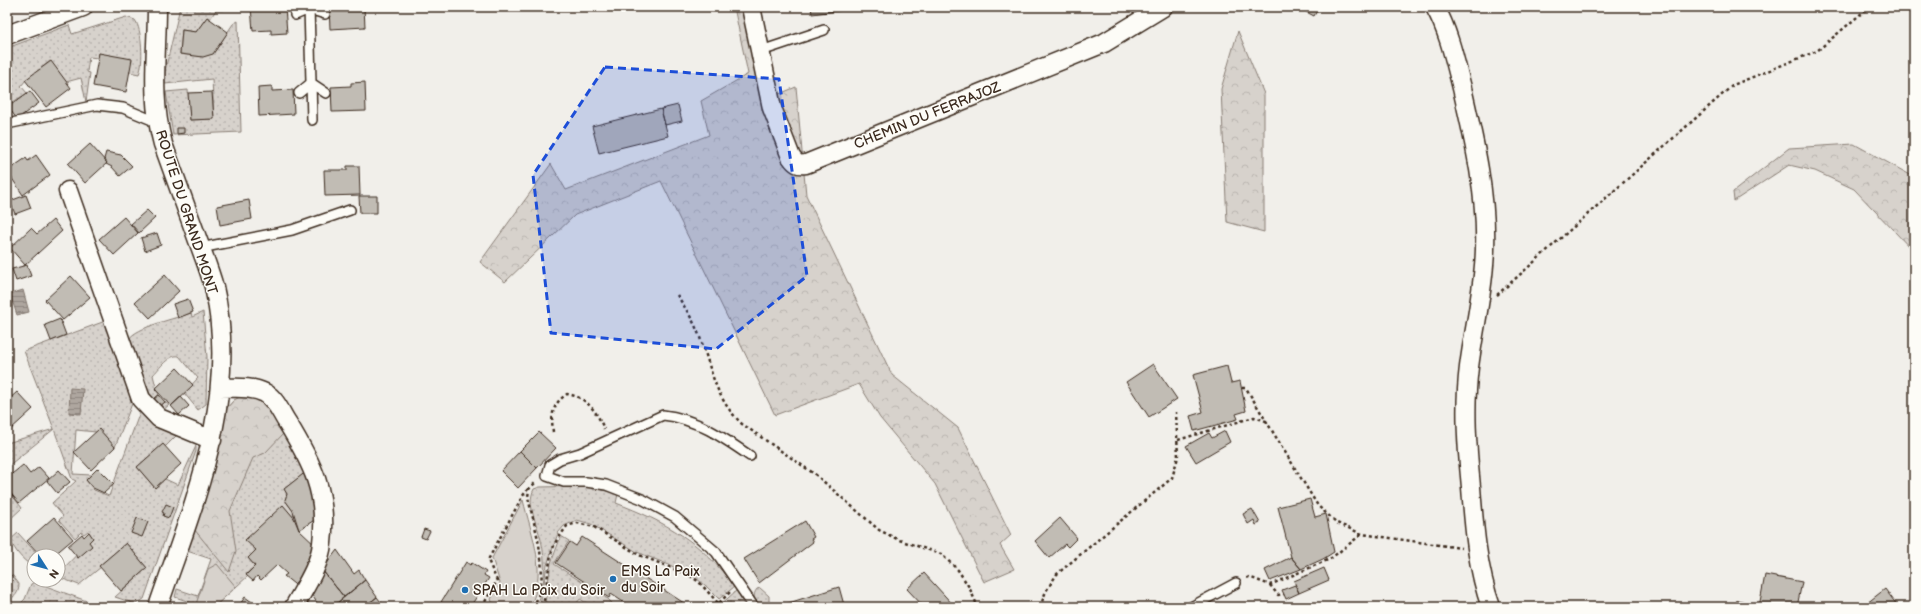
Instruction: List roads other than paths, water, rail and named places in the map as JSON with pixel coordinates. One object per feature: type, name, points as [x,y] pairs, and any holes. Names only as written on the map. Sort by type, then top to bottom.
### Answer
[{"type":"street","points":[[7,35],[83,7]]},
{"type":"street","name":"ROUTE DU GRAND MONT","points":[[157,7],[157,42],[154,69],[154,104],[156,122],[214,286],[219,318],[222,365],[212,440],[202,477],[158,607]]},
{"type":"street","points":[[751,7],[761,51]]},
{"type":"street","name":"CHEMIN DU FERRAJOZ","points":[[761,51],[772,108],[791,157],[795,163],[799,165],[806,164],[937,112],[1104,43],[1163,7]]},
{"type":"street","points":[[1435,7],[1445,28],[1456,67],[1478,164],[1484,215],[1485,248],[1478,313],[1469,369],[1466,412],[1468,454],[1477,551],[1491,607]]},
{"type":"street","points":[[68,191],[141,399],[159,418],[212,440]]},
{"type":"street","points":[[220,388],[251,388],[272,398],[301,446],[318,481],[323,507],[321,549],[317,562],[294,607]]},
{"type":"lane","points":[[309,8],[312,120]]},
{"type":"lane","points":[[294,14],[309,8],[325,14]]},
{"type":"lane","points":[[761,51],[824,30]]},
{"type":"lane","points":[[299,93],[311,83]]},
{"type":"lane","points":[[311,83],[326,93]]},
{"type":"lane","points":[[7,124],[97,105],[123,108],[156,122]]},
{"type":"lane","points":[[200,248],[292,230],[350,210]]},
{"type":"lane","points":[[750,456],[725,439],[694,423],[675,416],[663,415],[605,442],[550,464],[547,476],[564,482],[586,482],[606,485],[642,499],[676,517],[716,552],[754,607]]},
{"type":"lane","points":[[1192,607],[1236,583]]},
{"type":"place","name":"EMS La Paix du Soir","points":[[613,579]]},
{"type":"place","name":"SPAH La Paix du Soir","points":[[465,590]]}]
